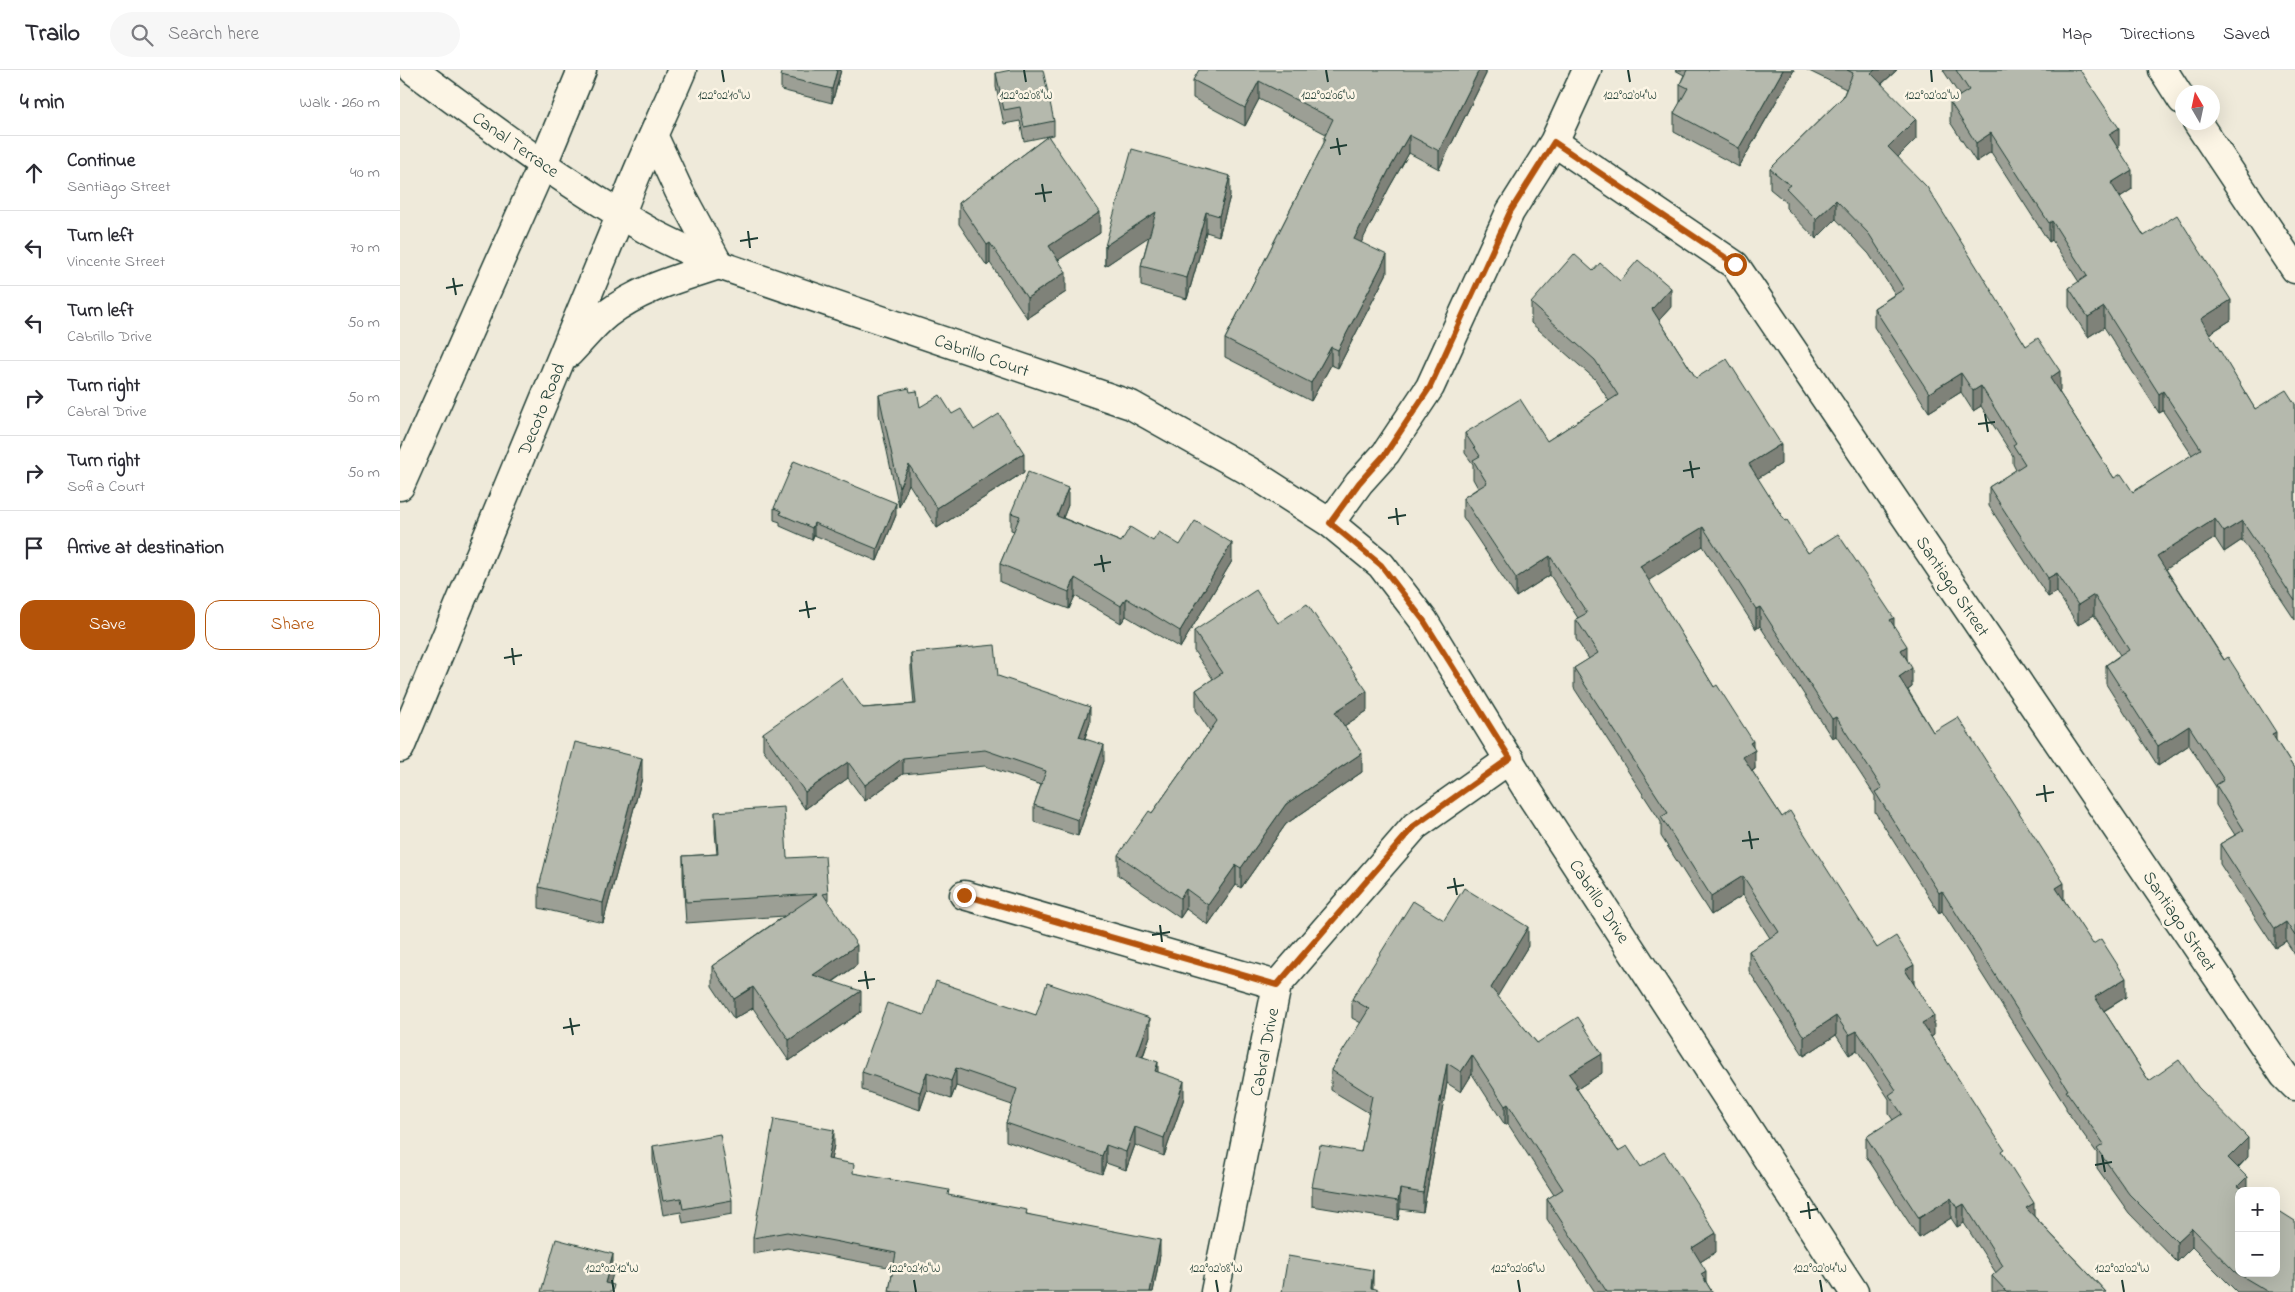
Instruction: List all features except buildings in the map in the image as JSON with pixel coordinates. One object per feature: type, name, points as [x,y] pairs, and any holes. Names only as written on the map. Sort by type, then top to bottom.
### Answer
[{"type":"street","name":"Canal Terrace","points":[[413,70],[544,164],[621,214]]},
{"type":"street","points":[[400,486],[544,164],[582,70]]},
{"type":"street","name":"Decoto Road","points":[[400,748],[560,363],[621,214],[635,174],[654,136],[682,70]]},
{"type":"street","points":[[1330,523],[1359,483],[1386,453],[1430,387],[1510,212],[1554,142],[1587,70]]},
{"type":"street","points":[[2162,70],[2175,90]]},
{"type":"street","points":[[2203,130],[2295,269]]},
{"type":"street","points":[[560,363],[606,315],[634,295],[654,286],[719,265],[679,191],[654,136]]},
{"type":"street","name":"Santiago Street","points":[[1554,142],[1735,264],[2284,1075],[2295,1086]]},
{"type":"street","name":"Cabrillo Court","points":[[621,214],[654,234],[719,265],[1131,405],[1249,471],[1330,523]]},
{"type":"street","name":"Cabrillo Drive","points":[[1330,523],[1381,565],[1424,621],[1510,758],[1528,791],[1854,1292]]},
{"type":"street","name":"Cabral Drive","points":[[1215,1292],[1277,985],[1414,826],[1510,758]]},
{"type":"street","points":[[964,895],[1277,985]]},
{"type":"route","points":[[964,895],[1277,985],[1414,826],[1510,758],[1424,621],[1381,565],[1330,523],[1359,483],[1386,453],[1430,387],[1510,212],[1554,142],[1735,264]]}]
